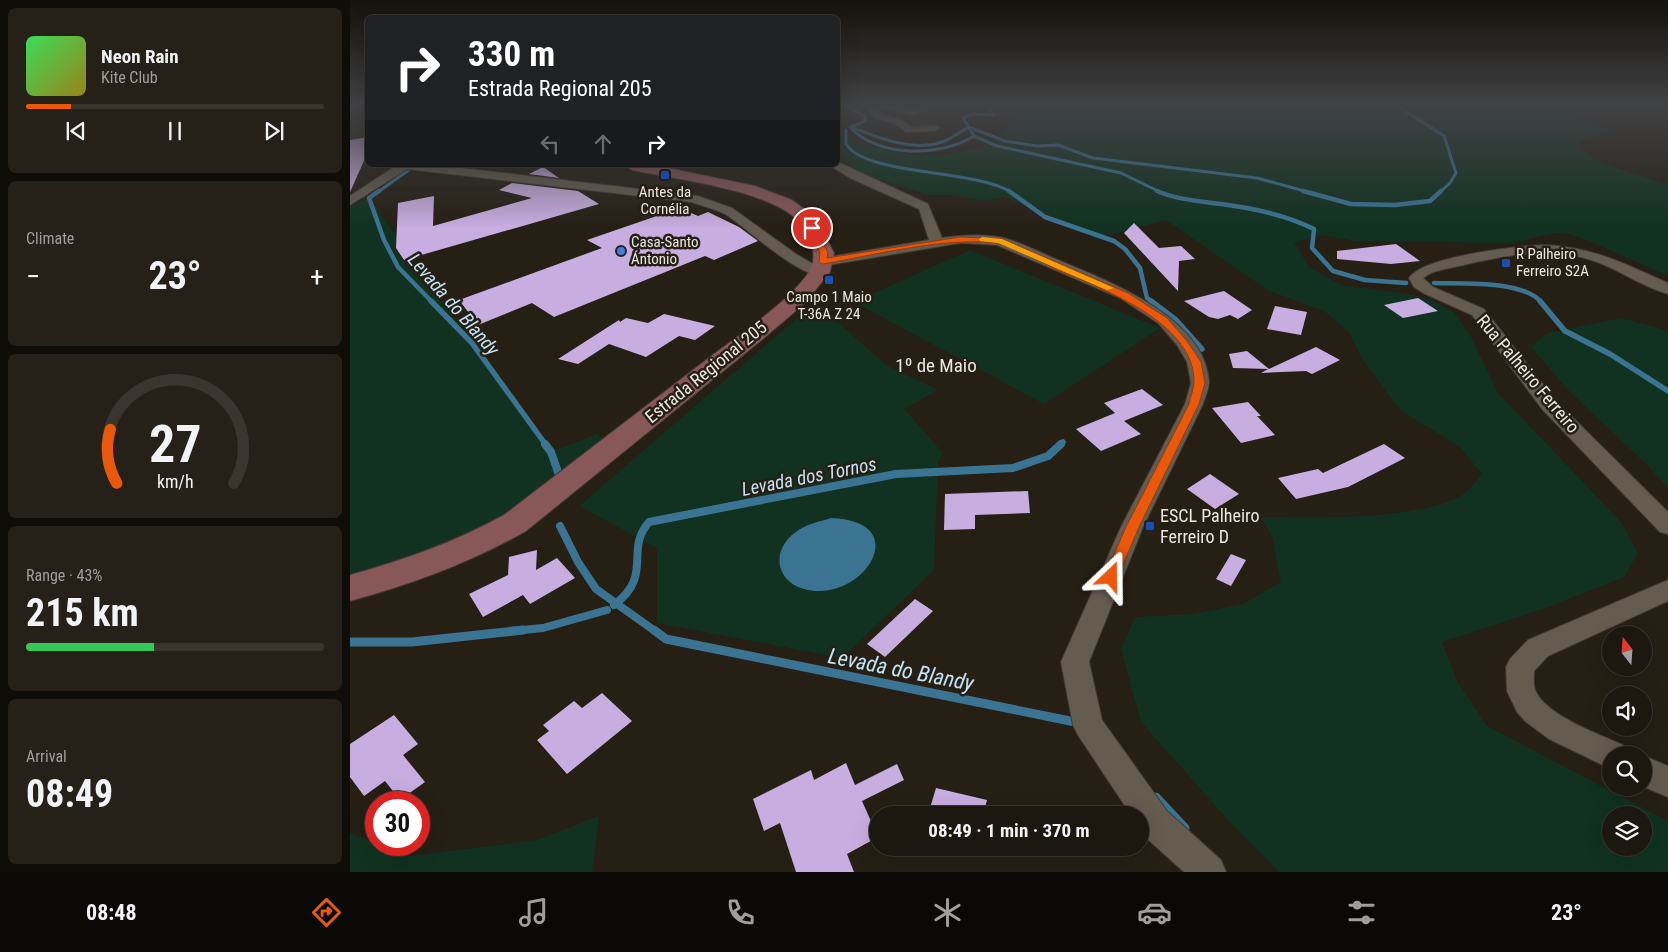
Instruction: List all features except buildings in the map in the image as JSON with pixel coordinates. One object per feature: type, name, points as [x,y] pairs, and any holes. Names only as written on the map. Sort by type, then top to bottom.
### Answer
[{"type":"main road","points":[[642,167],[755,190],[786,204],[805,218],[812,228],[824,253],[821,266]]},
{"type":"main road","name":"Estrada Regional 205","points":[[350,588],[441,561],[477,545],[515,523],[756,333],[797,298],[821,266]]},
{"type":"street","points":[[350,201],[403,167]]},
{"type":"street","points":[[423,167],[694,199],[728,211],[791,257],[821,266],[937,242],[960,239],[999,241],[1097,282],[1124,295],[1164,320],[1184,343],[1196,362],[1200,383],[1194,404],[1132,527],[1075,662],[1088,725],[1155,823],[1209,872]]},
{"type":"street","points":[[838,167],[854,176],[924,207],[937,242]]},
{"type":"street","name":"Rua Palheiro Ferreiro","points":[[1668,289],[1598,257],[1570,250],[1549,249],[1458,262],[1423,271],[1416,278],[1419,284],[1428,290],[1478,312],[1549,405],[1668,526]]},
{"type":"street","points":[[1602,750],[1557,728],[1532,710],[1520,690],[1520,667],[1538,648],[1668,590]]},
{"type":"street","points":[[1652,774],[1668,782]]},
{"type":"green space","points":[[840,147],[876,147],[910,155],[946,155],[983,147],[1578,147],[1599,162],[1668,185],[1668,276],[1587,240],[1569,234],[1554,233],[1513,243],[1356,241],[1322,235],[1294,242],[1309,267],[1341,285],[1429,299],[1454,312],[1471,337],[1498,393],[1621,522],[1638,553],[1624,577],[1543,609],[1442,642],[1457,681],[1487,726],[1602,786],[1602,796],[1620,796],[1639,806],[1602,806],[1602,856],[1652,856],[1652,813],[1668,821],[1668,872],[1279,872],[1228,820],[1141,722],[1121,649],[1135,617],[1192,614],[1243,604],[1281,582],[1272,537],[1261,517],[1361,516],[1412,511],[1458,498],[1482,474],[1460,447],[1400,410],[1363,360],[1349,332],[1324,311],[1269,291],[1166,220],[1095,239],[1077,228],[1004,197],[985,201],[951,195],[929,195],[865,175],[840,158]]},
{"type":"green space","points":[[369,198],[551,452],[597,434],[608,445],[497,522],[413,558],[350,577],[350,206]]},
{"type":"green space","points":[[970,250],[1160,328],[1044,404],[854,302]]},
{"type":"green space","points":[[809,308],[822,308],[886,365],[938,390],[904,409],[943,453],[938,462],[934,570],[842,658],[657,623],[657,548],[579,506]]},
{"type":"green space","points":[[1622,318],[1668,331],[1668,488],[1645,463],[1570,392],[1531,347],[1547,333]]},
{"type":"green space","points":[[599,816],[592,872],[350,872],[350,833],[365,839],[365,856],[430,856],[430,854],[537,840]]},
{"type":"water","points":[[831,518],[857,523],[871,533],[876,546],[872,561],[861,574],[845,585],[825,591],[804,589],[794,585],[782,572],[780,555],[783,547],[788,539],[800,529]]},
{"type":"waterway","name":"Levada dos Tornos","points":[[849,147],[857,154],[875,162],[973,179],[1010,191]]},
{"type":"waterway","points":[[886,147],[910,151],[928,151],[949,147]]},
{"type":"waterway","points":[[1000,147],[1121,173],[1160,192]]},
{"type":"waterway","name":"Levada dos Tornos","points":[[1063,147],[1093,158],[1257,178],[1308,192]]},
{"type":"waterway","name":"Levada dos Tornos","points":[[1440,192],[1450,183],[1456,173],[1447,147]]},
{"type":"waterway","name":"Levada do Blandy","points":[[378,192],[413,167]]},
{"type":"waterway","name":"Levada do Blandy","points":[[379,191],[369,198],[384,240],[398,267],[432,302]]},
{"type":"waterway","name":"Levada dos Tornos","points":[[1010,191],[1045,217],[1114,241],[1125,249],[1140,268],[1147,298],[1153,302]]},
{"type":"waterway","points":[[1157,191],[1181,198],[1257,210],[1292,220],[1314,229],[1312,248],[1333,271],[1365,280],[1406,283]]},
{"type":"waterway","name":"Levada dos Tornos","points":[[1303,191],[1351,204],[1395,205],[1430,201],[1441,191]]},
{"type":"waterway","points":[[1434,283],[1506,287],[1532,295],[1541,302]]},
{"type":"waterway","name":"Levada do Blandy","points":[[431,301],[472,343],[546,445]]},
{"type":"waterway","name":"Levada dos Tornos","points":[[1151,301],[1176,320],[1202,349]]},
{"type":"waterway","points":[[1541,302],[1565,331],[1610,354],[1668,391]]},
{"type":"waterway","name":"Levada do Blandy","points":[[545,444],[551,452],[559,475]]},
{"type":"waterway","name":"Levada dos Tornos","points":[[616,603],[626,594],[633,583],[639,543],[642,533],[649,522],[896,474],[1013,468],[1048,456],[1061,444]]},
{"type":"waterway","name":"Levada do Blandy","points":[[560,526],[578,562],[596,589],[616,603]]},
{"type":"waterway","name":"Levada do Blandy","points":[[616,603],[655,631]]},
{"type":"waterway","name":"Levada dos Tornos","points":[[512,631],[543,628],[607,610]]},
{"type":"waterway","name":"Levada dos Tornos","points":[[350,642],[412,642],[523,630]]},
{"type":"waterway","name":"Levada do Blandy","points":[[654,630],[666,639],[1080,723]]},
{"type":"waterway","name":"Levada do Blandy","points":[[1156,797],[1185,828]]},
{"type":"slow traffic","points":[[982,239],[999,241],[1110,288]]},
{"type":"place","name":"Antes da Cornélia","points":[[665,175]]},
{"type":"place","name":"Casa-Santo Ántonio","points":[[621,251]]},
{"type":"place","name":"R Palheiro Ferreiro S2A","points":[[1506,263]]},
{"type":"place","name":"Campo 1 Maio T-36A Z 24","points":[[829,280]]},
{"type":"place","name":"ESCL Palheiro Ferreiro D","points":[[1150,526]]},
{"type":"district","name":"1º de Maio","points":[[936,365]]},
{"type":"route","points":[[812,228],[824,253],[823,262],[960,239],[999,241],[1124,295],[1164,320],[1184,343],[1196,362],[1200,383],[1194,404],[1132,527],[1111,577]]}]
